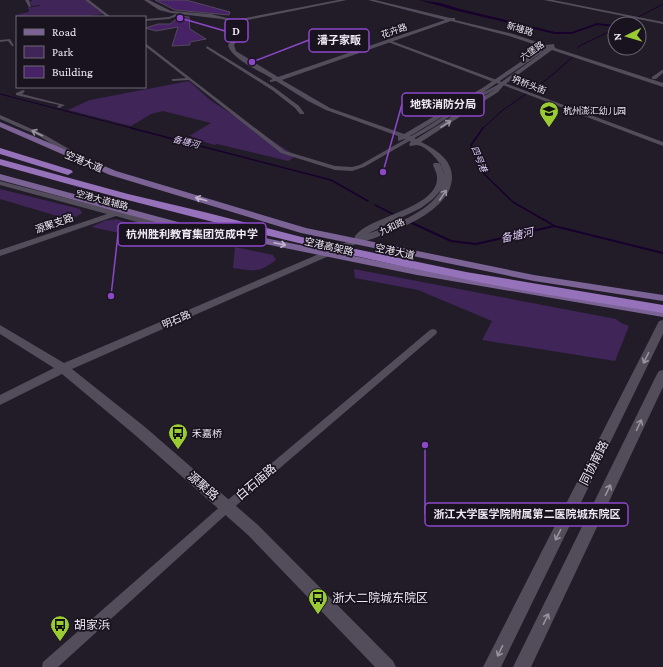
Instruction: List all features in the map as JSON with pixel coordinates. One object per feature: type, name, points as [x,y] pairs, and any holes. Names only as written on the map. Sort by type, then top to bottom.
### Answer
[{"type":"highway","points":[[0,151],[93,181]]},
{"type":"highway","name":"空港高架路","points":[[0,156],[316,244],[466,276],[663,309]]},
{"type":"highway","name":"空港高架路","points":[[0,162],[126,197],[208,213],[470,270],[557,286],[663,300]]},
{"type":"highway","points":[[0,170],[59,184],[126,197]]},
{"type":"main road","name":"空港大道","points":[[0,124],[95,166],[304,231],[534,278],[663,300]]},
{"type":"main road","name":"空港大道","points":[[0,177],[200,231],[241,236],[326,254],[548,295],[663,313]]},
{"type":"street","points":[[27,0],[30,6]]},
{"type":"street","points":[[87,0],[108,16]]},
{"type":"street","points":[[141,0],[159,11],[176,15],[230,21],[345,0]]},
{"type":"street","points":[[146,0],[158,8],[171,13],[230,21],[337,0]]},
{"type":"street","name":"新塘路","points":[[370,0],[451,19],[551,46],[663,85]]},
{"type":"street","name":"新塘路","points":[[379,0],[453,17],[663,81]]},
{"type":"street","points":[[546,0],[632,15]]},
{"type":"street","points":[[552,0],[663,22]]},
{"type":"street","points":[[146,20],[161,17],[167,18],[176,15]]},
{"type":"street","name":"花卉路","points":[[273,79],[451,19]]},
{"type":"street","name":"花卉路","points":[[273,79],[451,19]]},
{"type":"street","name":"九和路","points":[[230,21],[237,27],[238,31],[227,43],[227,52],[273,79],[305,102],[327,112],[403,138],[431,150],[442,159],[445,164],[450,178],[447,189],[441,199],[428,209],[400,223],[377,234],[353,242]]},
{"type":"street","points":[[0,41],[16,39]]},
{"type":"street","points":[[10,40],[13,45]]},
{"type":"street","name":"坍桥头街","points":[[389,41],[663,144]]},
{"type":"street","points":[[146,45],[283,152],[325,166],[343,169],[352,169],[362,166],[430,127],[470,101],[502,84]]},
{"type":"street","name":"六堡路","points":[[415,143],[496,91],[502,84],[551,46]]},
{"type":"street","points":[[207,47],[286,98],[300,109],[302,113]]},
{"type":"street","points":[[654,78],[663,71]]},
{"type":"street","points":[[174,80],[189,79]]},
{"type":"street","name":"六堡路","points":[[403,138],[486,88],[502,84]]},
{"type":"street","points":[[470,101],[486,88]]},
{"type":"street","points":[[23,91],[18,94],[63,105],[60,108]]},
{"type":"street","points":[[0,117],[20,124],[95,166]]},
{"type":"street","name":"九和路","points":[[353,242],[367,230],[404,213],[427,200],[439,189],[441,183],[440,169],[436,163],[415,143]]},
{"type":"street","name":"空港大道辅路","points":[[0,184],[147,222],[200,231]]},
{"type":"street","name":"源聚支路","points":[[0,248],[80,221],[99,209]]},
{"type":"street","name":"源聚支路","points":[[0,254],[116,214]]},
{"type":"street","name":"明石路","points":[[0,400],[63,368],[353,242]]},
{"type":"street","name":"同协南路","points":[[492,667],[663,323]]},
{"type":"street","name":"源聚路","points":[[0,329],[63,368],[140,431],[253,530],[387,667]]},
{"type":"street","name":"白石庙路","points":[[48,667],[227,507],[433,332]]},
{"type":"street","points":[[522,667],[663,374]]},
{"type":"green space","points":[[85,0],[103,14],[87,16],[15,15],[29,12],[29,9],[26,8],[40,6],[32,6],[29,2]]},
{"type":"green space","points":[[189,81],[210,100],[296,156],[288,161],[197,140],[198,139],[189,136],[211,123],[163,111],[151,114],[131,126],[68,110],[90,100]]},
{"type":"green space","points":[[0,189],[80,209],[82,213],[71,220],[0,199]]},
{"type":"green space","points":[[116,219],[163,234],[153,240],[91,227],[104,221]]},
{"type":"green space","points":[[235,247],[273,255],[276,260],[265,267],[256,270],[233,268]]},
{"type":"green space","points":[[354,269],[616,319],[629,326],[615,361],[482,340],[492,321],[418,290],[355,278]]},
{"type":"building","points":[[155,0],[186,0],[230,12],[229,15],[175,10]]},
{"type":"building","points":[[180,16],[189,17],[190,29],[206,39],[190,42],[190,45],[172,46],[178,27],[156,31],[146,28],[158,24],[170,24]]},
{"type":"waterway","points":[[421,0],[555,33],[572,33],[597,24],[607,25]]},
{"type":"waterway","name":"四号港","points":[[640,16],[663,4]]},
{"type":"waterway","name":"四号港","points":[[578,48],[579,46],[607,33]]},
{"type":"waterway","name":"四号港","points":[[483,128],[503,110],[546,80],[573,57]]},
{"type":"waterway","name":"备塘河","points":[[0,94],[135,129]]},
{"type":"waterway","name":"备塘河","points":[[131,128],[331,180],[368,201]]},
{"type":"waterway","name":"四号港","points":[[483,128],[471,145],[480,161],[484,174],[513,202],[544,220]]},
{"type":"waterway","name":"备塘河","points":[[375,205],[395,215]]},
{"type":"waterway","name":"四号港","points":[[543,219],[553,225]]},
{"type":"waterway","name":"备塘河","points":[[410,222],[451,241],[476,244],[554,226],[663,253]]},
{"type":"place","name":"D","points":[[180,18]]},
{"type":"place","name":"潘子家畈","points":[[252,62]]},
{"type":"place","name":"杭州澎汇幼儿园","points":[[549,128]]},
{"type":"place","name":"地铁消防分局","points":[[383,172]]},
{"type":"place","name":"杭州胜利教育集团笕成中学","points":[[111,296]]},
{"type":"place","name":"浙江大学医学院附属第二医院城东院区","points":[[425,445]]},
{"type":"place","name":"禾嘉桥","points":[[178,450]]},
{"type":"place","name":"浙大二院城东院区","points":[[318,615]]},
{"type":"place","name":"胡家浜","points":[[60,642]]}]
